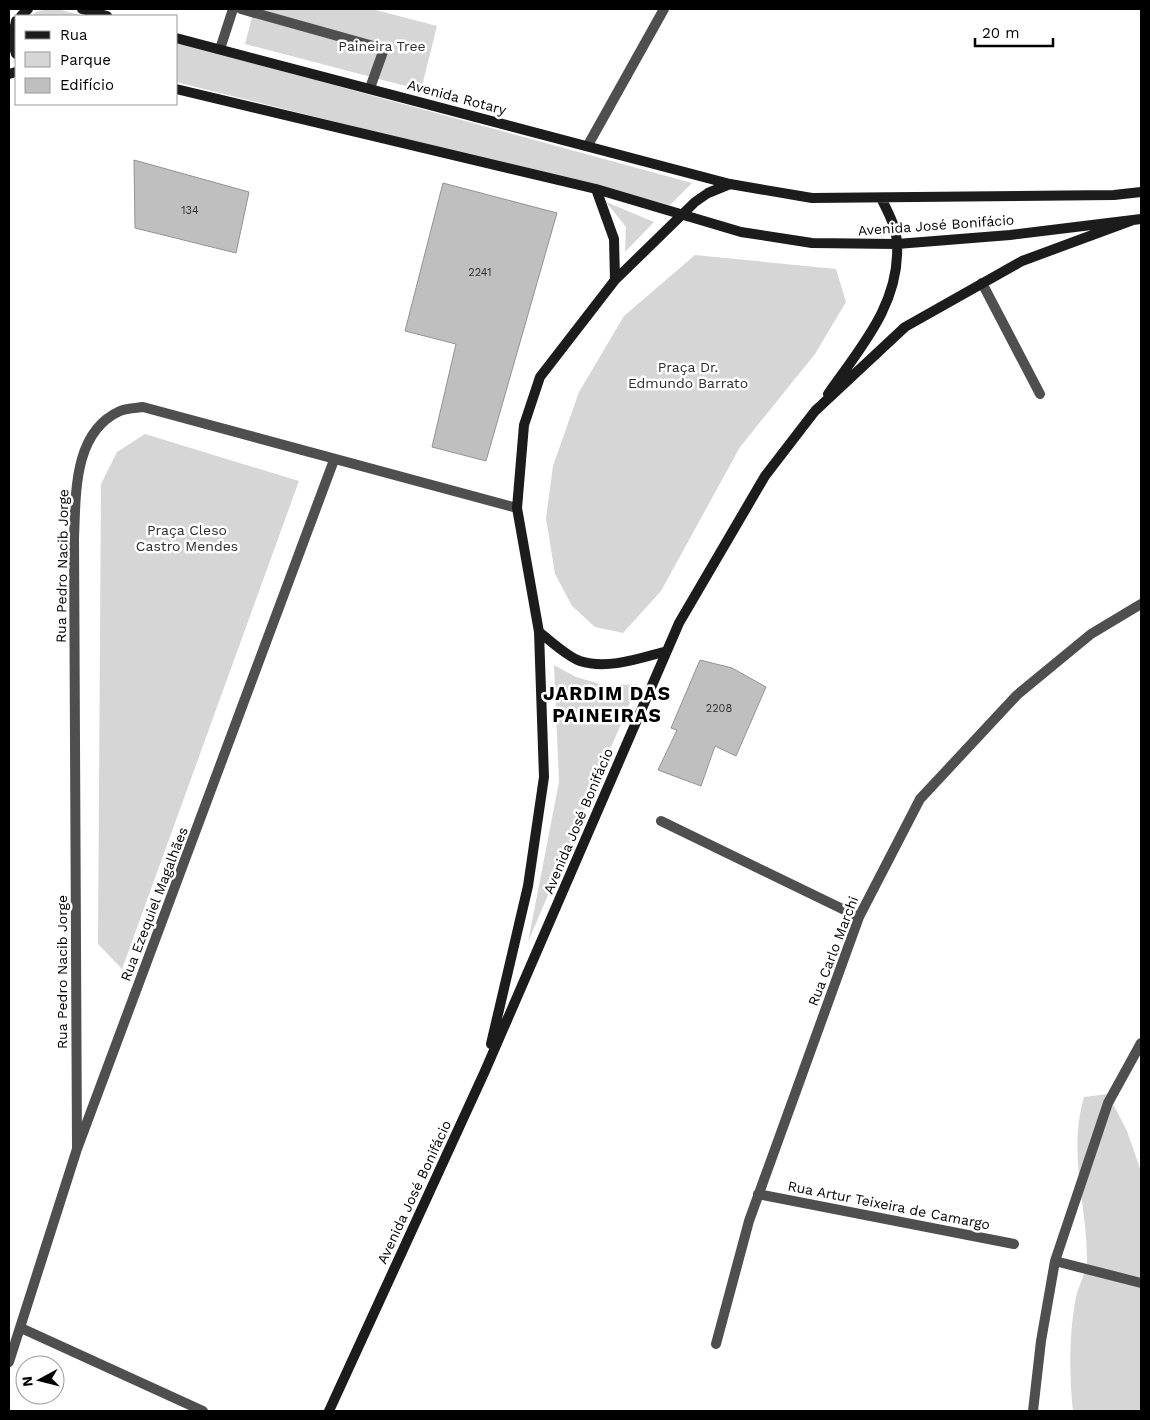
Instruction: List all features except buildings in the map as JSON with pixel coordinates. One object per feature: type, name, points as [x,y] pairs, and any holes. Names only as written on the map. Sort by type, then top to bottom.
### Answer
[{"type":"main road","points":[[82,9],[103,15]]},
{"type":"main road","points":[[15,26],[12,40],[15,50]]},
{"type":"main road","name":"Avenida Rotary","points":[[178,38],[588,145],[730,184]]},
{"type":"main road","points":[[178,89],[596,189],[614,239],[615,280]]},
{"type":"main road","points":[[484,1071],[528,886],[544,776],[539,632],[517,508],[524,424],[540,377],[615,280],[708,194],[730,184]]},
{"type":"main road","name":"Avenida José Bonifácio","points":[[730,184],[812,198],[1141,192]]},
{"type":"main road","name":"Avenida José Bonifácio","points":[[596,189],[741,232],[812,243],[898,244],[1010,235],[1137,219]]},
{"type":"main road","points":[[815,411],[880,319],[894,286],[898,244],[891,218],[881,198]]},
{"type":"main road","name":"Avenida José Bonifácio","points":[[329,1411],[484,1071],[679,623],[765,476],[815,411],[905,327],[1022,261],[1137,219]]},
{"type":"main road","points":[[539,632],[579,660],[602,664],[634,660],[667,650]]},
{"type":"street","points":[[220,49],[233,9]]},
{"type":"street","points":[[241,9],[384,49],[370,88]]},
{"type":"street","points":[[588,145],[664,9]]},
{"type":"street","points":[[982,283],[1040,394]]},
{"type":"street","name":"Rua Pedro Nacib Jorge","points":[[76,1149],[74,538],[77,473],[96,427],[121,410],[143,407],[517,508]]},
{"type":"street","name":"Rua Ezequiel Magalhães","points":[[9,1362],[76,1149],[334,460]]},
{"type":"street","name":"Rua Carlo Marchi","points":[[716,1344],[749,1220],[859,917],[920,800],[1017,695],[1091,634],[1141,604]]},
{"type":"street","points":[[661,821],[859,917]]},
{"type":"street","points":[[1033,1411],[1041,1341],[1055,1261],[1108,1103],[1141,1043]]},
{"type":"street","name":"Rua Artur Teixeira de Camargo","points":[[758,1194],[1014,1244]]},
{"type":"street","points":[[1055,1261],[1141,1283]]},
{"type":"street","points":[[21,1328],[203,1411]]},
{"type":"green space","points":[[57,9],[80,15],[33,15],[36,12]]},
{"type":"green space","name":"Paineira Tree","points":[[254,9],[372,9],[437,26],[421,90],[245,44]]},
{"type":"green space","points":[[178,43],[692,183],[670,205],[178,82]]},
{"type":"green space","points":[[606,202],[654,222],[625,252],[626,227]]},
{"type":"green space","name":"Praça Dr. Edmundo Barrato","points":[[695,255],[836,269],[846,302],[815,354],[740,447],[661,591],[623,633],[595,627],[572,606],[555,574],[546,518],[553,466],[579,392],[624,316]]},
{"type":"green space","name":"Praça Cleso Castro Mendes","points":[[145,434],[299,481],[122,969],[98,944],[101,484],[117,452]]},
{"type":"green space","points":[[554,665],[576,677],[607,686],[638,684],[528,942],[559,782]]},
{"type":"green space","points":[[1108,1094],[1127,1131],[1141,1171],[1141,1411],[1073,1411],[1070,1369],[1072,1325],[1076,1297],[1087,1261],[1079,1176],[1079,1117],[1084,1097]]},
{"type":"district","name":"JARDIM DAS PAINEIRAS","points":[[607,704]]}]
